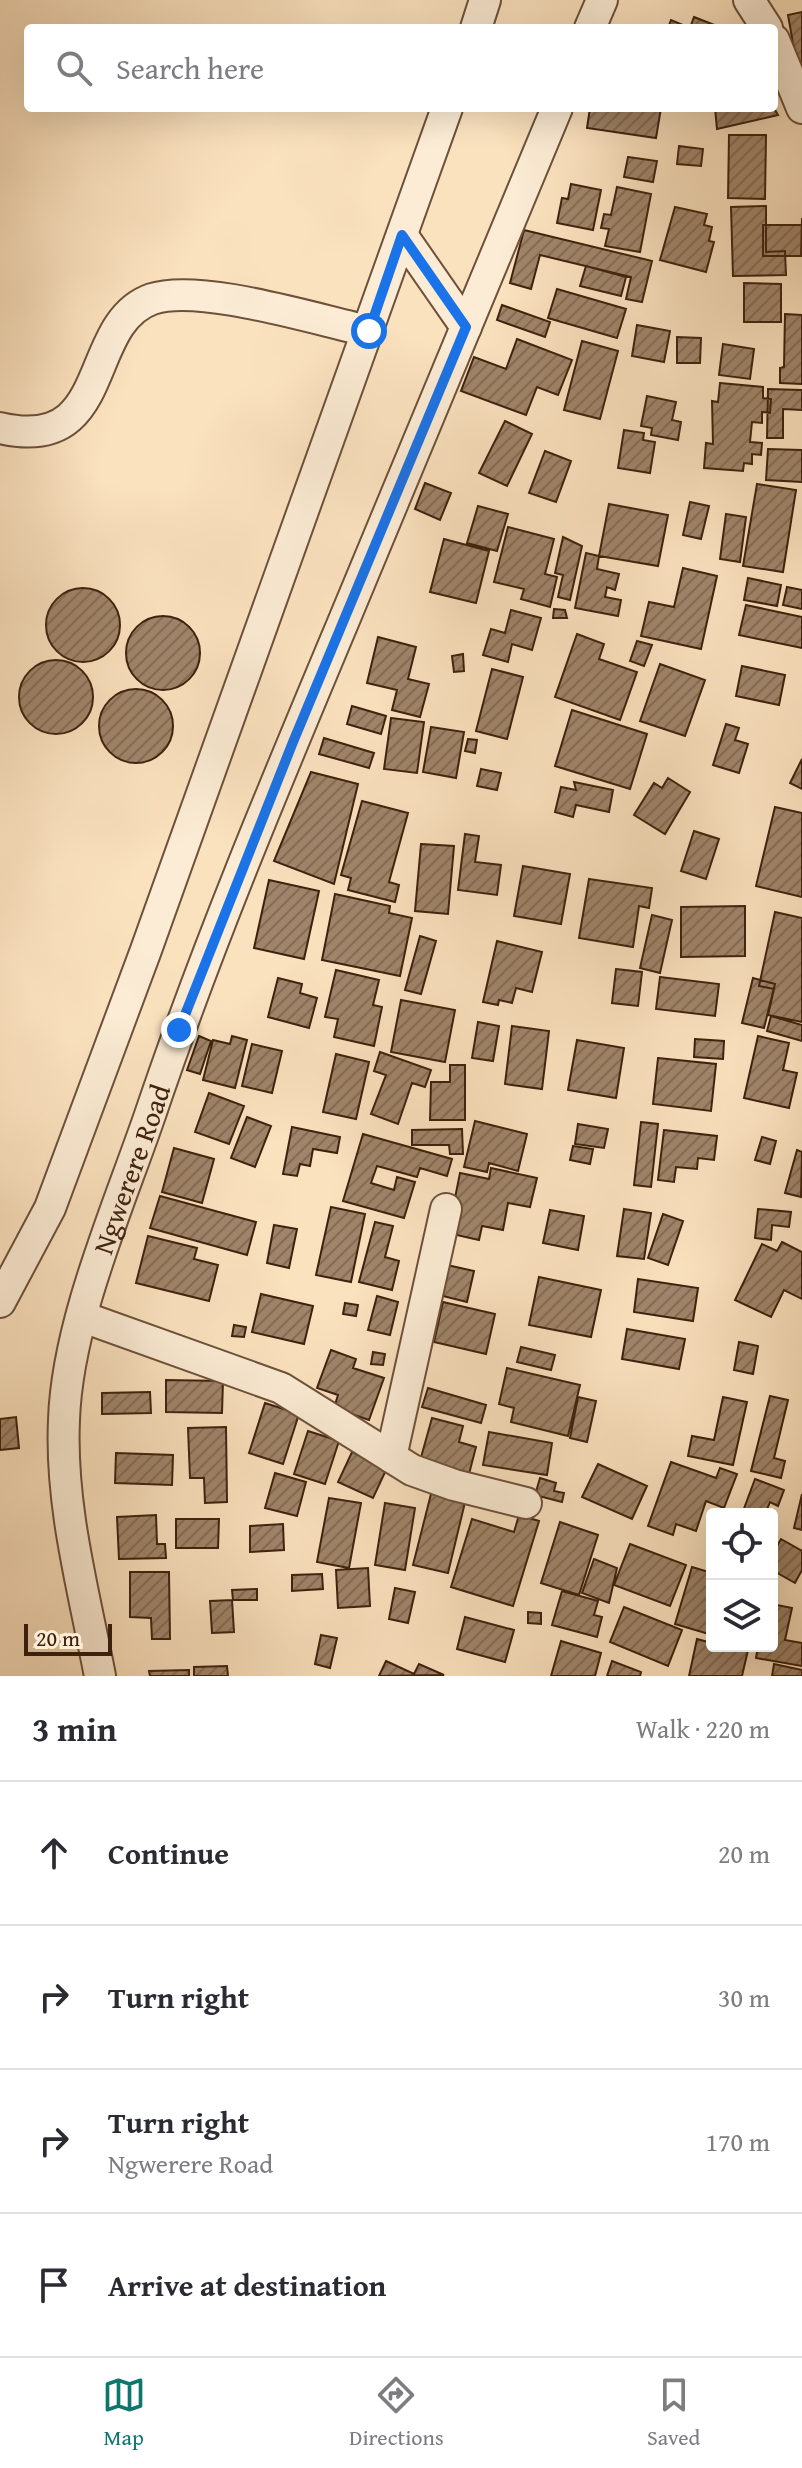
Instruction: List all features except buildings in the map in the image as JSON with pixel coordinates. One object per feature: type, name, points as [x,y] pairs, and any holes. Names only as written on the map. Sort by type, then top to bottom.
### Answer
[{"type":"street","points":[[477,24],[485,0]]},
{"type":"street","points":[[592,24],[602,0]]},
{"type":"street","points":[[749,0],[764,24]]},
{"type":"street","points":[[778,50],[802,108]]},
{"type":"street","points":[[0,1302],[50,1208],[446,112]]},
{"type":"street","name":"Ngwerere Road","points":[[100,1676],[67,1507],[64,1460],[67,1392],[83,1317],[179,1030],[299,728],[555,112]]},
{"type":"street","points":[[402,235],[466,327]]},
{"type":"street","points":[[0,428],[42,432],[65,422],[79,408],[119,327],[133,310],[152,299],[204,296],[369,331]]},
{"type":"street","points":[[391,1457],[446,1209]]},
{"type":"street","points":[[83,1317],[281,1388],[412,1470],[454,1485],[526,1503]]},
{"type":"route","points":[[179,1030],[293,742],[466,327],[402,235],[369,331]]}]
